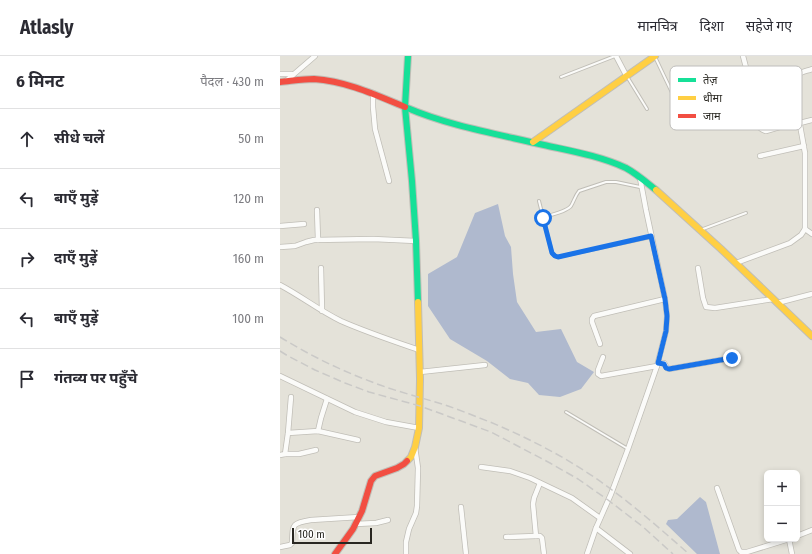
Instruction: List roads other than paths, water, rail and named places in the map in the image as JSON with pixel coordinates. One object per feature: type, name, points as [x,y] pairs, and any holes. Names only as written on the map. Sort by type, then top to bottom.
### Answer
[{"type":"main road","points":[[335,554],[359,518],[371,481],[375,476],[398,468],[411,457],[419,428],[420,372],[416,241],[405,107],[408,56]]},
{"type":"main road","points":[[533,142],[654,56]]},
{"type":"main road","points":[[282,82],[300,79],[314,79],[329,80],[345,84],[360,88],[423,114],[458,126],[585,154],[614,163],[627,169],[655,189],[736,263],[812,336]]},
{"type":"street","points":[[282,82],[315,56]]},
{"type":"street","points":[[616,56],[626,75]]},
{"type":"street","points":[[743,56],[746,66]]},
{"type":"street","points":[[802,72],[812,69]]},
{"type":"street","points":[[280,74],[292,74]]},
{"type":"street","points":[[373,93],[373,115],[375,129],[389,181]]},
{"type":"street","points":[[802,122],[812,120]]},
{"type":"street","points":[[736,263],[790,243],[802,235],[805,229],[806,156],[801,130]]},
{"type":"street","points":[[760,156],[804,146]]},
{"type":"street","points":[[587,554],[628,449],[657,365],[666,331],[667,316],[665,299],[640,177]]},
{"type":"street","points":[[805,200],[812,198]]},
{"type":"street","points":[[317,210],[318,240]]},
{"type":"street","points":[[280,226],[304,224]]},
{"type":"street","points":[[805,229],[812,234]]},
{"type":"street","points":[[280,247],[295,246],[318,240],[374,239],[416,241]]},
{"type":"street","points":[[321,268],[322,311]]},
{"type":"street","points":[[698,268],[706,307],[715,308],[775,301],[812,294]]},
{"type":"street","points":[[280,285],[322,311],[340,320],[419,350]]},
{"type":"street","points":[[600,344],[592,322],[592,318],[594,316],[665,299]]},
{"type":"street","points":[[603,357],[598,370],[598,374],[600,376],[664,364],[666,368],[669,369],[732,358]]},
{"type":"street","points":[[420,372],[485,366]]},
{"type":"street","points":[[280,376],[355,412],[375,419],[419,428]]},
{"type":"street","points":[[291,397],[288,433],[282,454],[302,453],[316,450]]},
{"type":"street","points":[[318,431],[327,399]]},
{"type":"street","points":[[288,433],[318,431],[358,440]]},
{"type":"street","points":[[406,554],[406,542],[417,506],[418,468],[415,447]]},
{"type":"street","points":[[481,467],[510,471],[540,482],[572,498],[600,518]]},
{"type":"street","points":[[536,536],[533,504],[540,482]]},
{"type":"street","points":[[718,488],[739,550],[741,552],[746,552],[779,542]]},
{"type":"street","points":[[461,507],[466,554]]},
{"type":"street","points":[[280,546],[290,545],[292,543],[292,529],[296,524],[311,520],[359,518]]},
{"type":"street","points":[[356,524],[376,523],[388,520]]},
{"type":"street","points":[[596,528],[630,554]]},
{"type":"street","points":[[800,535],[812,530]]},
{"type":"street","points":[[506,537],[540,536],[542,538],[544,554]]},
{"type":"street","points":[[787,542],[792,554]]},
{"type":"lane","points":[[561,77],[616,56]]},
{"type":"lane","points":[[654,56],[670,89]]},
{"type":"lane","points":[[626,75],[647,109]]},
{"type":"lane","points":[[543,218],[566,210],[570,207],[579,191],[606,182],[616,182],[642,187]]},
{"type":"lane","points":[[539,201],[552,253],[558,257],[651,236]]},
{"type":"lane","points":[[700,230],[746,213]]},
{"type":"lane","points":[[566,412],[628,449]]},
{"type":"water","points":[[498,204],[505,236],[511,247],[517,302],[536,332],[561,329],[577,362],[594,372],[581,389],[560,397],[539,395],[528,383],[510,379],[487,361],[450,339],[428,306],[428,274],[457,257],[475,213]]},
{"type":"water","points":[[700,497],[706,502],[720,554],[697,554],[666,524],[668,520],[677,519]]},
{"type":"railway","points":[[280,337],[325,362],[372,382],[442,404],[490,422],[538,444],[583,470],[612,490],[642,513],[689,554]]},
{"type":"railway","points":[[280,351],[315,370],[345,383],[369,392],[420,406],[491,432],[578,479],[642,526],[673,554]]}]
